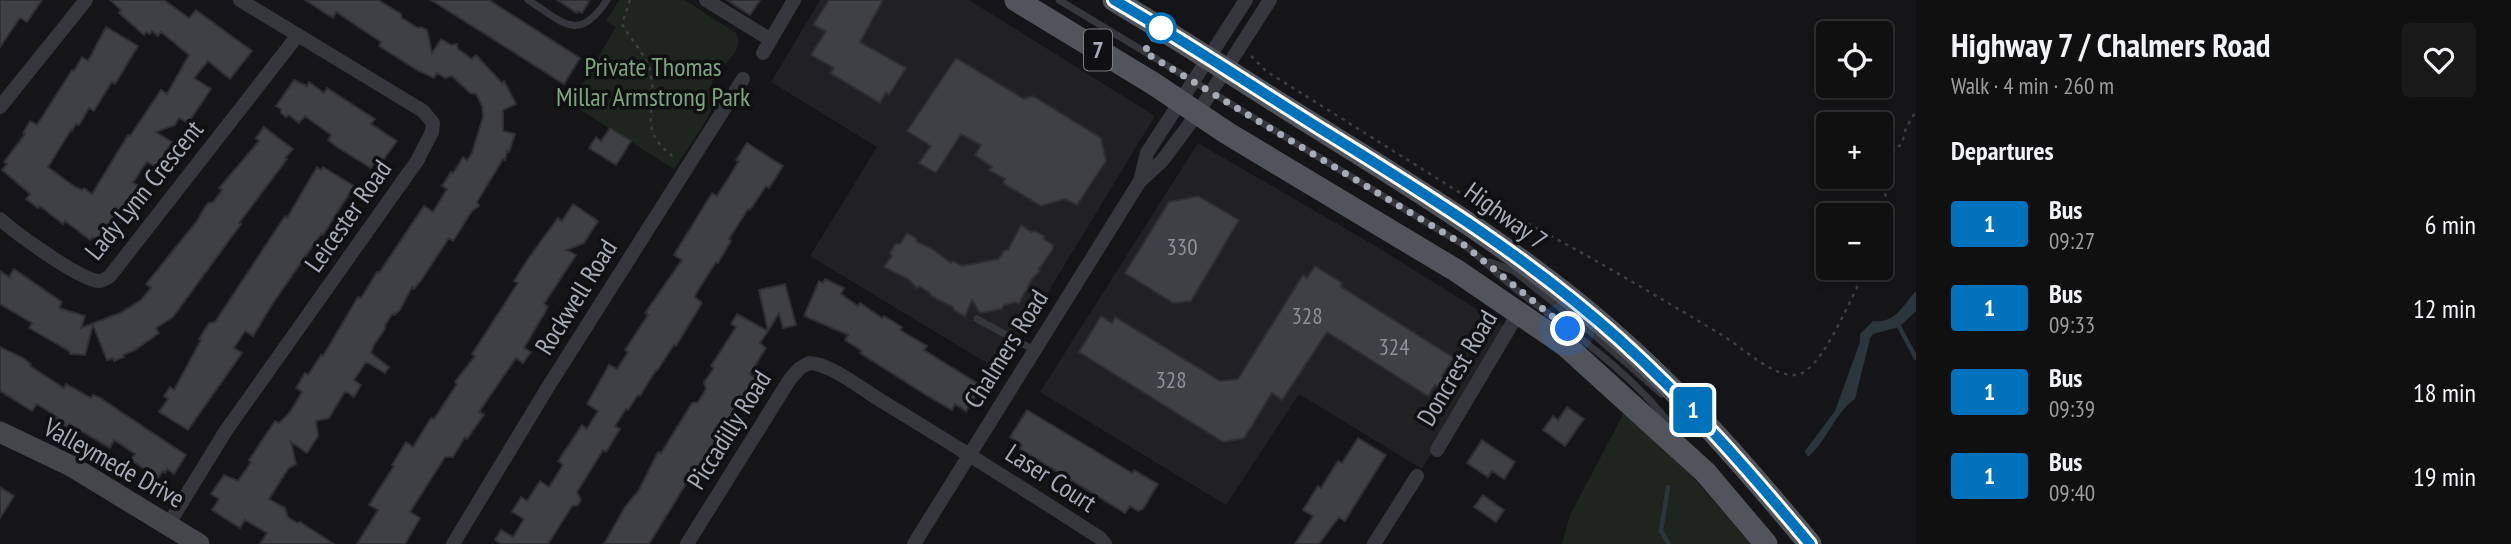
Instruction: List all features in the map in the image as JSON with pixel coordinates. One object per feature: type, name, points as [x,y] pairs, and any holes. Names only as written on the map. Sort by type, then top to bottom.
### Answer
[{"type":"main road","name":"7","points":[[1016,0],[1457,271],[1564,344],[1705,472],[1766,544]]},
{"type":"main road","name":"Highway 7","points":[[1114,0],[1450,209],[1524,263],[1618,338],[1681,396],[1810,544]]},
{"type":"street","points":[[0,107],[86,0]]},
{"type":"street","name":"Leicester Road","points":[[168,525],[225,432],[417,161],[432,132],[433,123],[423,111],[240,0]]},
{"type":"street","points":[[706,0],[767,46],[794,0]]},
{"type":"street","points":[[1188,108],[1210,92],[1217,64],[1246,0]]},
{"type":"street","points":[[1217,64],[1270,0]]},
{"type":"street","name":"Lady Lynn Crescent","points":[[0,219],[18,235],[86,278],[101,281],[110,276],[298,35]]},
{"type":"street","name":"Chalmers Road","points":[[914,544],[1140,181],[1162,161],[1188,108],[1192,81],[1217,64]]},
{"type":"street","name":"Rockwell Road","points":[[453,544],[743,79]]},
{"type":"street","name":"Chalmers Road","points":[[1140,181],[1147,153],[1188,108]]},
{"type":"street","name":"Doncrest Road","points":[[1437,450],[1519,312]]},
{"type":"street","name":"Piccadilly Road","points":[[687,544],[792,375],[809,363],[846,379],[969,454]]},
{"type":"street","name":"Valleymede Drive","points":[[0,432],[47,457],[71,466],[199,544]]},
{"type":"street","name":"Laser Court","points":[[969,454],[1100,538],[1105,544]]},
{"type":"street","points":[[1374,544],[1417,476]]},
{"type":"lane","points":[[528,0],[570,26],[585,25],[595,18],[607,0]]},
{"type":"lane","points":[[1059,0],[1464,245],[1486,261],[1511,285],[1606,358],[1660,410],[1705,472]]},
{"type":"lane","points":[[1486,261],[1514,271],[1716,435]]},
{"type":"lane","points":[[977,319],[1034,350]]},
{"type":"path","points":[[630,0],[622,24],[644,57],[651,75],[650,129],[668,152],[687,167]]},
{"type":"path","points":[[1248,55],[1266,71],[1471,199],[1489,215]]},
{"type":"path","points":[[1893,153],[1902,143],[1906,128],[1916,111]]},
{"type":"path","points":[[928,150],[940,158]]},
{"type":"path","points":[[1498,221],[1509,214],[1569,244],[1786,375],[1802,374],[1814,364],[1836,329],[1861,280]]},
{"type":"shaded area","points":[[820,0],[969,0],[1155,116],[1000,371],[810,256],[877,147],[771,82]]},
{"type":"shaded area","points":[[1198,143],[1377,247],[1507,328],[1422,469],[1299,394],[1226,505],[1040,392]]},
{"type":"shaded area","points":[[1916,291],[1916,311],[1899,327],[1873,334],[1855,399],[1842,411],[1821,443],[1808,457],[1805,451],[1835,411],[1860,342],[1860,334],[1873,321],[1893,317]]},
{"type":"green space","name":"Private Thomas Millar Armstrong Park","points":[[619,0],[685,0],[736,33],[738,46],[713,80],[712,107],[709,114],[674,169],[571,104],[616,27],[606,21]]},
{"type":"green space","points":[[1626,409],[1690,474],[1751,544],[1562,544],[1570,515]]},
{"type":"building","points":[[0,0],[42,0],[27,22],[20,18],[0,47]]},
{"type":"building","points":[[110,0],[164,0],[189,18],[196,10],[252,51],[230,79],[208,61],[194,78],[211,89],[188,123],[179,118],[175,125],[156,132],[172,142],[156,167],[147,162],[141,170],[133,183],[139,186],[123,213],[126,215],[103,245],[93,237],[90,240],[65,221],[63,224],[40,206],[38,208],[26,199],[30,194],[2,170],[7,164],[4,162],[25,134],[23,133],[30,121],[37,125],[82,57],[88,61],[106,27],[138,46],[115,84],[112,82],[94,111],[89,108],[79,125],[76,124],[71,130],[48,167],[75,187],[82,190],[84,188],[92,194],[128,135],[130,136],[161,90],[167,94],[189,55],[161,32],[158,36],[152,31],[144,35],[119,13],[121,10]]},
{"type":"building","points":[[305,0],[378,0],[418,28],[427,30],[432,53],[441,39],[451,45],[457,44],[458,49],[472,59],[476,55],[502,83],[504,81],[516,104],[503,110],[503,131],[515,134],[505,160],[503,159],[477,202],[479,206],[472,211],[453,241],[449,238],[420,282],[414,289],[412,287],[400,310],[392,314],[374,345],[371,353],[389,367],[385,373],[366,362],[354,380],[361,385],[354,397],[344,393],[329,418],[316,421],[318,436],[307,453],[291,442],[296,464],[288,469],[269,499],[285,508],[288,517],[334,544],[260,544],[267,533],[245,520],[240,528],[212,510],[219,499],[211,494],[224,475],[238,481],[275,421],[279,423],[290,412],[302,392],[296,388],[305,373],[308,375],[321,355],[323,356],[358,297],[361,298],[424,206],[433,212],[447,189],[442,186],[451,172],[453,173],[463,157],[467,160],[472,153],[483,117],[482,106],[476,94],[470,93],[452,76],[445,78],[437,73],[434,78],[417,70],[379,46],[381,42],[336,12],[333,18]]},
{"type":"building","points":[[431,0],[489,0],[580,58],[564,84]]},
{"type":"building","points":[[557,0],[590,0],[582,13],[577,13]]},
{"type":"building","points":[[727,0],[760,0],[750,15]]},
{"type":"building","points":[[829,0],[883,0],[860,42],[906,68],[889,95],[886,92],[880,103],[830,73],[834,68],[811,55],[826,31],[813,25]]},
{"type":"building","points":[[956,58],[1024,99],[1033,96],[1101,138],[1106,161],[1077,205],[1065,199],[1041,206],[1003,183],[1005,179],[989,170],[992,167],[975,155],[981,145],[961,134],[936,173],[919,163],[931,146],[907,131]]},
{"type":"building","points":[[294,80],[307,86],[309,82],[324,93],[327,88],[375,119],[371,124],[397,141],[379,166],[374,163],[371,168],[337,147],[328,140],[331,135],[305,116],[299,123],[289,115],[286,117],[281,113],[281,109],[276,106]]},
{"type":"building","points":[[264,127],[293,149],[173,317],[156,328],[159,333],[135,350],[114,361],[113,358],[107,360],[93,325],[85,355],[70,354],[29,328],[32,323],[0,304],[0,271],[9,277],[14,269],[62,302],[59,308],[85,316],[81,328],[122,312],[141,300],[151,288],[146,284],[197,221],[208,203],[213,202],[222,190],[219,188],[259,141],[256,138]]},
{"type":"building","points":[[610,128],[631,141],[616,165],[589,148],[596,137],[601,141]]},
{"type":"building","points":[[747,143],[783,166],[769,188],[766,186],[750,210],[748,209],[718,263],[716,262],[697,292],[695,297],[702,303],[676,346],[674,345],[640,396],[626,409],[615,426],[620,429],[606,452],[603,450],[577,492],[581,500],[578,505],[572,506],[548,544],[502,544],[495,540],[501,530],[513,537],[524,519],[512,512],[521,497],[527,501],[540,481],[549,487],[563,465],[558,461],[582,425],[587,429],[598,411],[587,404],[609,365],[617,369],[628,352],[625,350],[648,315],[645,313],[682,260],[674,255],[712,193],[717,196]]},
{"type":"building","points":[[317,167],[321,170],[323,167],[354,186],[253,336],[245,331],[234,348],[242,353],[188,430],[159,412],[168,399],[164,396],[170,387],[174,390],[209,323],[215,322],[285,216],[287,218]]},
{"type":"building","points":[[1198,196],[1239,220],[1191,301],[1173,303],[1125,273],[1169,202]]},
{"type":"building","points":[[573,204],[598,221],[584,243],[567,250],[576,255],[544,304],[548,307],[524,348],[531,352],[523,363],[516,358],[479,412],[484,415],[467,439],[465,437],[453,457],[445,457],[410,512],[420,518],[405,544],[357,544],[378,510],[369,505],[406,442],[413,447],[431,418],[434,419],[518,283],[514,281],[528,259],[558,218],[562,221]]},
{"type":"building","points":[[1021,225],[1044,236],[1044,239],[1053,245],[1053,249],[1019,304],[1015,302],[1004,305],[1002,309],[980,313],[972,300],[965,317],[919,286],[917,288],[908,279],[884,267],[892,256],[890,253],[895,244],[900,244],[907,233],[951,263],[953,261],[962,266],[998,259],[1008,250]]},
{"type":"building","points":[[1315,266],[1342,283],[1340,286],[1454,358],[1442,376],[1448,380],[1442,390],[1435,385],[1428,396],[1327,332],[1282,400],[1272,393],[1244,438],[1223,442],[1079,352],[1101,316],[1112,323],[1115,317],[1220,381],[1238,379],[1303,275],[1307,278]]},
{"type":"building","points":[[825,279],[844,288],[841,294],[858,306],[860,303],[882,318],[884,316],[902,327],[900,330],[927,346],[924,350],[982,386],[966,411],[955,404],[952,410],[926,395],[860,353],[862,351],[845,340],[848,335],[804,316],[819,281],[823,283]]},
{"type":"building","points":[[785,284],[796,325],[783,328],[779,313],[768,331],[759,290]]},
{"type":"building","points":[[737,314],[768,331],[760,343],[766,348],[750,374],[756,378],[649,544],[604,544],[625,507],[639,490],[658,452],[661,453],[692,403],[698,402],[706,389],[704,382],[736,327],[731,324]]},
{"type":"building","points":[[0,347],[23,358],[30,366],[64,388],[66,384],[91,398],[93,395],[100,398],[186,455],[174,474],[167,469],[158,478],[131,460],[135,454],[114,440],[110,448],[69,424],[67,427],[55,420],[57,417],[37,404],[32,411],[0,391]]},
{"type":"building","points":[[1567,407],[1584,419],[1565,446],[1543,430],[1553,416],[1558,420]]},
{"type":"building","points":[[1027,410],[1132,473],[1134,470],[1158,484],[1143,509],[1138,511],[1130,506],[1125,513],[1020,449],[1022,445],[1010,437]]},
{"type":"building","points":[[1358,438],[1386,455],[1345,521],[1339,517],[1319,544],[1295,544],[1313,516],[1303,510],[1318,486],[1321,488],[1338,461],[1342,463]]},
{"type":"building","points":[[1482,440],[1515,462],[1504,479],[1492,471],[1488,477],[1467,463]]},
{"type":"building","points":[[0,487],[14,496],[0,518]]},
{"type":"building","points":[[1483,495],[1504,510],[1496,522],[1474,507]]},
{"type":"waterway","points":[[1897,323],[1916,358]]},
{"type":"waterway","points":[[1668,487],[1661,531],[1669,544]]},
{"type":"bus line","name":"1","points":[[1114,0],[1450,209],[1562,291],[1681,396],[1810,544]]},
{"type":"route","points":[[1161,28],[1144,52],[1464,245],[1568,329]]}]
